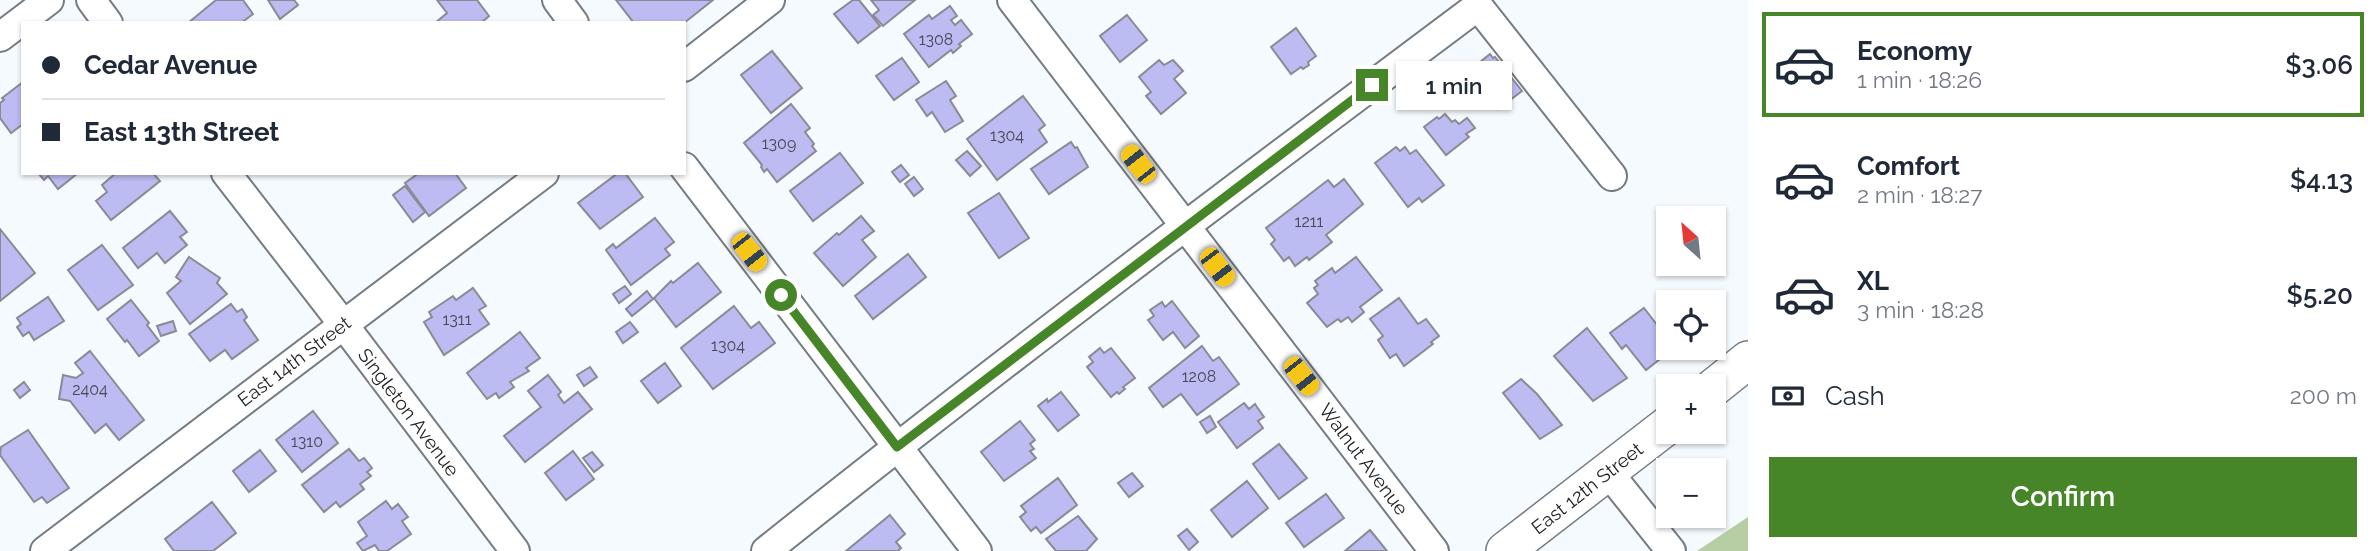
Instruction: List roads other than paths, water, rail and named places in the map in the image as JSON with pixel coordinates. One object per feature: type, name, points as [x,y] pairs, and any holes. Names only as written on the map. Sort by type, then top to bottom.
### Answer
[{"type":"street","points":[[21,21],[49,0]]},
{"type":"street","points":[[91,0],[107,21]]},
{"type":"street","points":[[557,0],[573,21]]},
{"type":"street","points":[[686,65],[770,0]]},
{"type":"street","name":"Walnut Avenue","points":[[1012,0],[1434,551]]},
{"type":"street","points":[[766,551],[1186,225],[1478,6],[1612,176]]},
{"type":"street","points":[[0,37],[21,21]]},
{"type":"street","points":[[686,170],[977,551]]},
{"type":"street","name":"Singleton Avenue","points":[[228,175],[515,551]]},
{"type":"street","name":"East 14th Street","points":[[45,551],[541,175]]},
{"type":"street","points":[[1726,378],[1748,360]]},
{"type":"street","name":"East 12th Street","points":[[1505,551],[1656,434]]},
{"type":"street","points":[[1608,472],[1671,551]]}]
